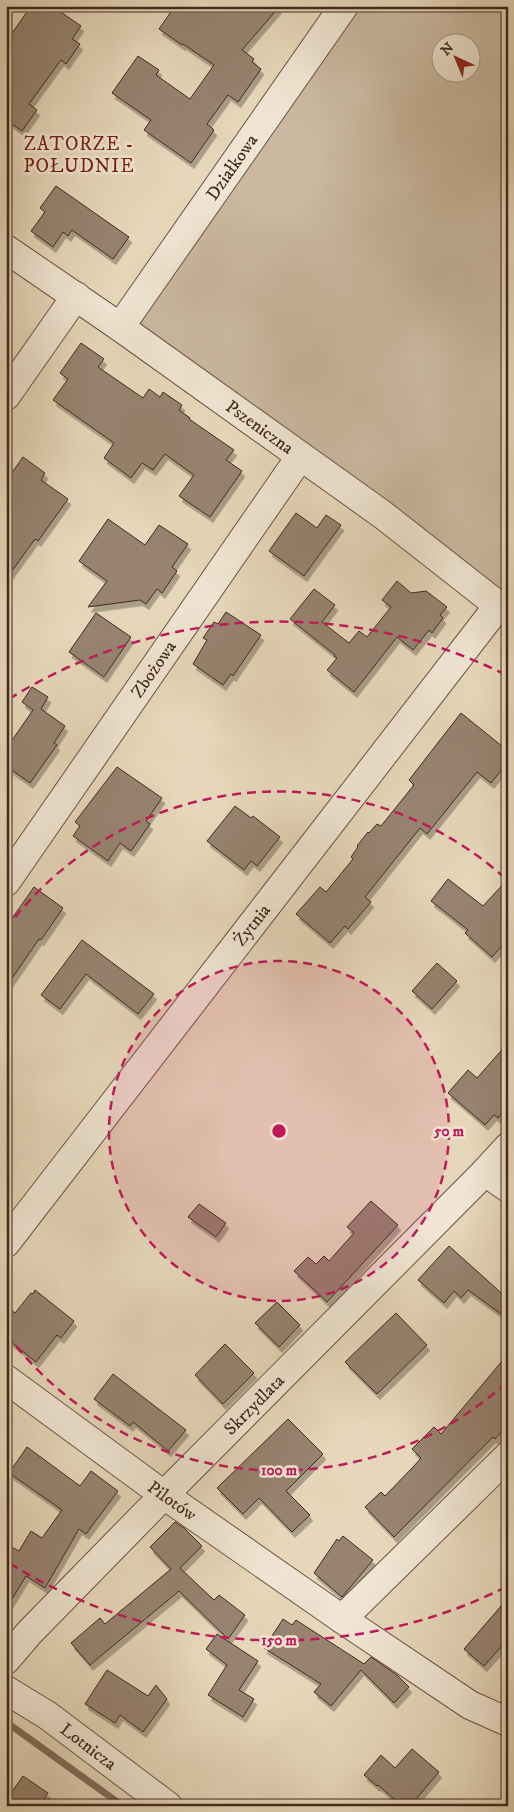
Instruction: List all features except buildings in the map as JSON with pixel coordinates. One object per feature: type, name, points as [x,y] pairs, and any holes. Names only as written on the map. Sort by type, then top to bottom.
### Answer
[{"type":"street","name":"Działkowa","points":[[120,327],[344,6]]},
{"type":"street","name":"Pszeniczna","points":[[6,249],[120,327],[383,515],[503,610]]},
{"type":"street","points":[[6,396],[76,296]]},
{"type":"street","name":"Zbożowa","points":[[6,882],[300,457]]},
{"type":"street","name":"Żytnia","points":[[6,1242],[503,610]]},
{"type":"street","name":"Skrzydlata","points":[[6,1660],[30,1632],[164,1495],[508,1147]]},
{"type":"street","points":[[485,1172],[508,1188]]},
{"type":"street","name":"Pilotów","points":[[6,1379],[164,1495],[342,1619],[470,1705],[508,1722]]},
{"type":"street","points":[[342,1619],[508,1456]]},
{"type":"street","name":"Lotnicza","points":[[6,1690],[47,1715],[168,1806]]},
{"type":"shaded area","points":[[344,6],[508,6],[508,613],[120,327]]},
{"type":"waterway","points":[[6,1722],[123,1806]]},
{"type":"district","name":"ZATORZE - POŁUDNIE","points":[[79,154]]}]
